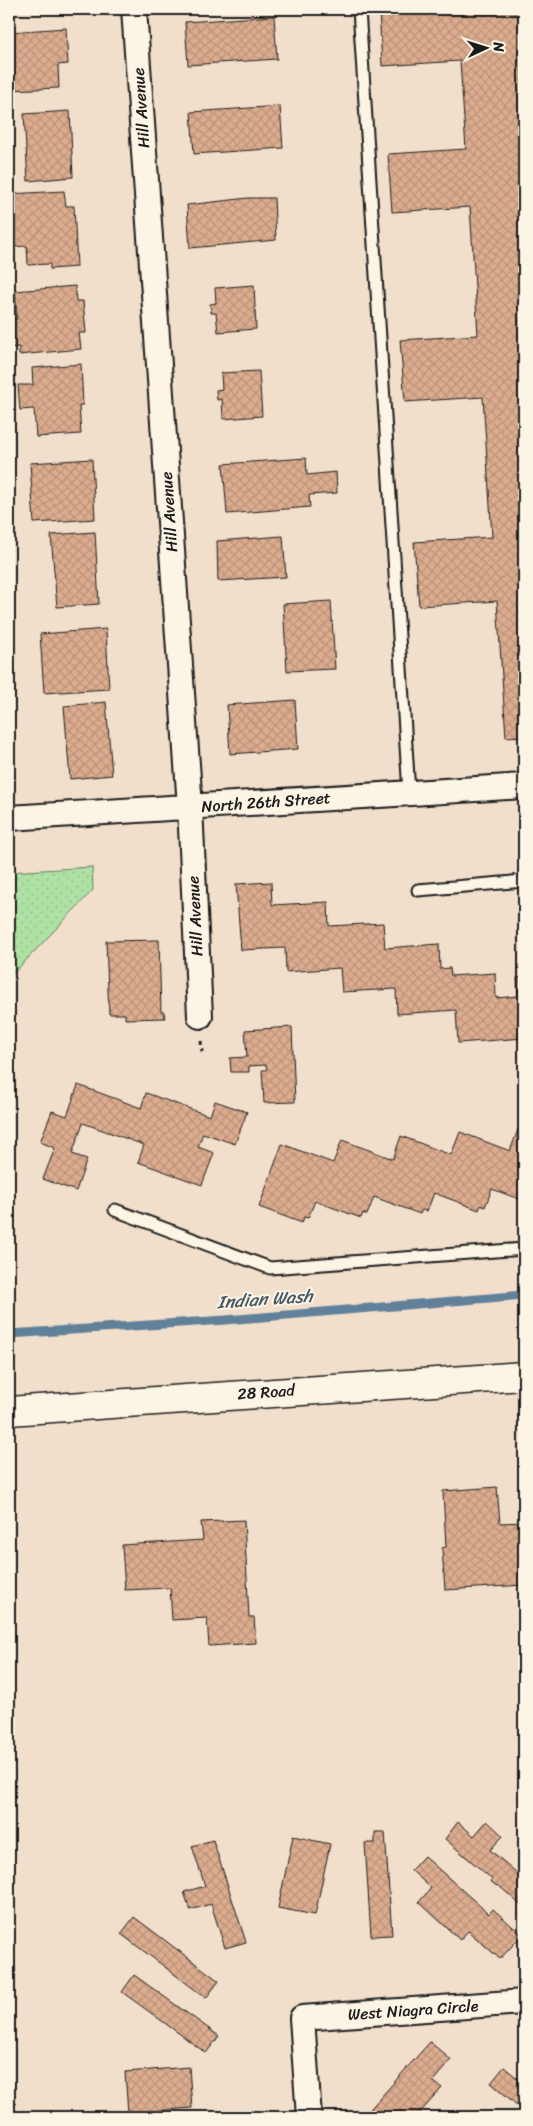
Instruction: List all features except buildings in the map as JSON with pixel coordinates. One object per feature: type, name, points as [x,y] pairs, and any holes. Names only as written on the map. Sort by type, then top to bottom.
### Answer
[{"type":"main road","name":"28 Road","points":[[9,1411],[524,1376]]},
{"type":"street","name":"Hill Avenue","points":[[134,9],[190,807],[200,1016]]},
{"type":"street","name":"North 26th Street","points":[[9,818],[524,786]]},
{"type":"street","name":"West Niagra Circle","points":[[308,2117],[302,2018],[524,2002]]},
{"type":"lane","points":[[359,9],[409,793]]},
{"type":"lane","points":[[418,890],[524,881]]},
{"type":"lane","points":[[115,1210],[270,1268],[524,1249]]},
{"type":"green space","points":[[92,867],[93,890],[9,978],[9,872]]},
{"type":"waterway","name":"Indian Wash","points":[[9,1334],[226,1320],[524,1295]]}]
